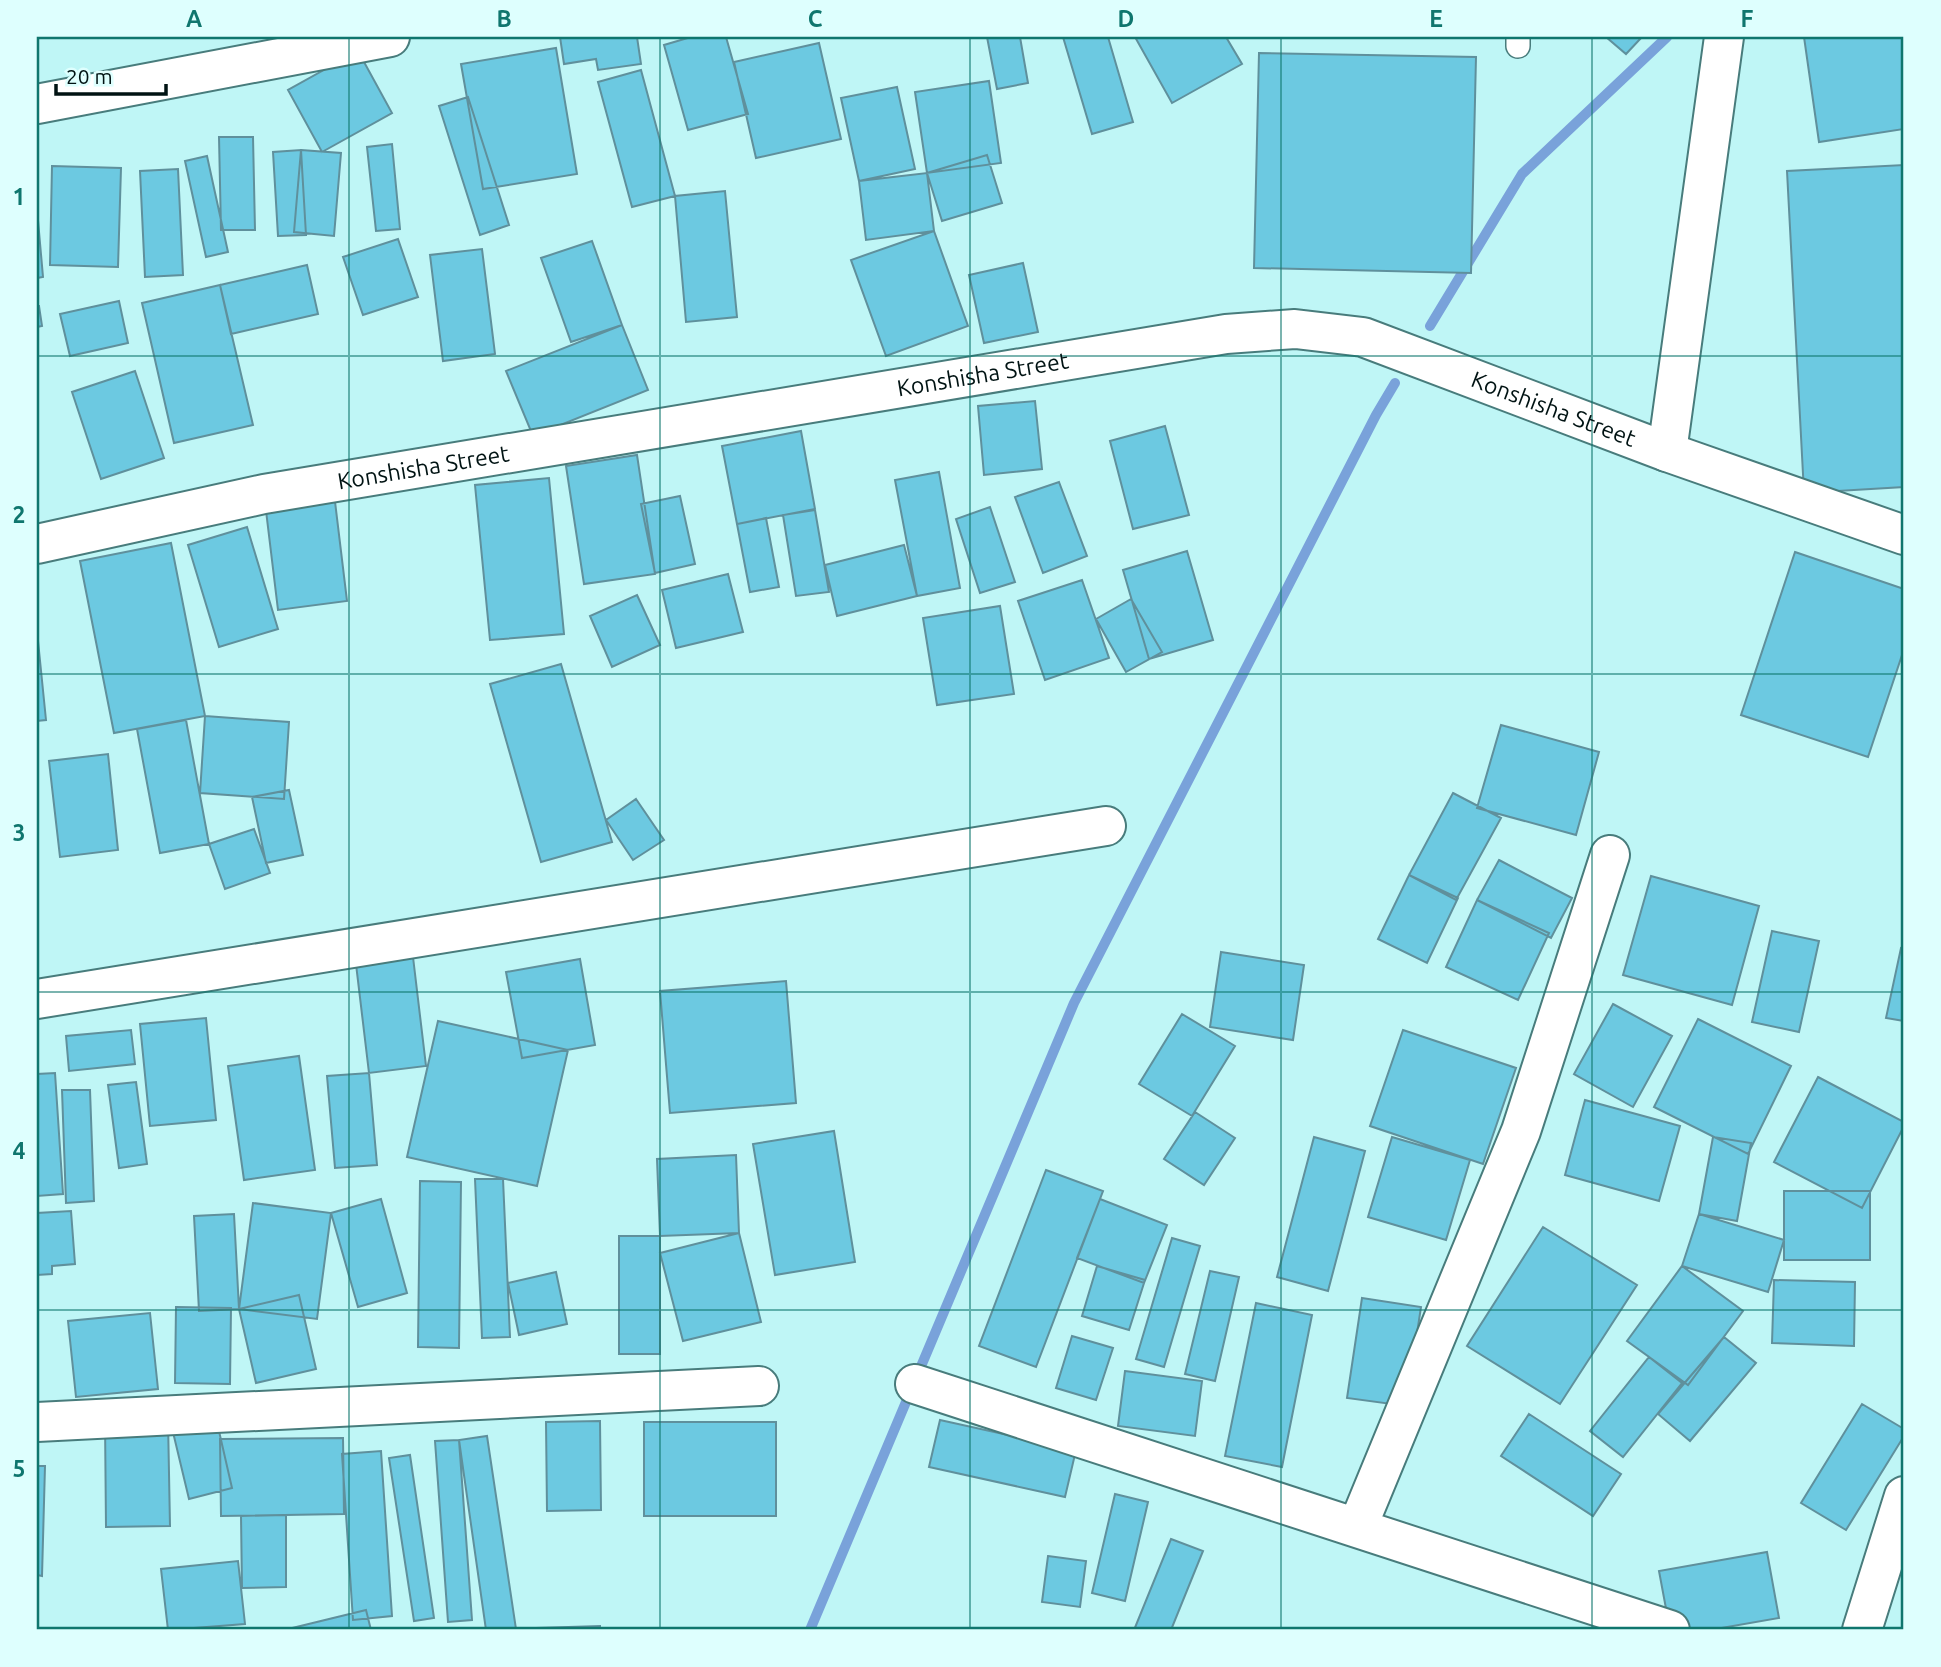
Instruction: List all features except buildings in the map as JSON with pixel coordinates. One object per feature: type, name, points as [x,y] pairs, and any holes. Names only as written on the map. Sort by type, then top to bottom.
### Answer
[{"type":"street","points":[[37,104],[390,37]]},
{"type":"street","points":[[1667,452],[1724,37]]},
{"type":"street","name":"Konshisha Street","points":[[37,544],[264,494],[1226,334],[1295,329],[1363,337],[1667,452],[1904,534]]},
{"type":"street","points":[[37,999],[1106,826]]},
{"type":"street","points":[[1357,1528],[1521,1131],[1610,855]]},
{"type":"street","points":[[915,1384],[1670,1630]]},
{"type":"street","points":[[37,1422],[759,1386]]},
{"type":"street","points":[[1862,1630],[1904,1496]]},
{"type":"waterway","points":[[1430,326],[1522,174],[1667,37]]},
{"type":"waterway","points":[[810,1630],[1074,1003],[1376,415],[1395,383]]}]
